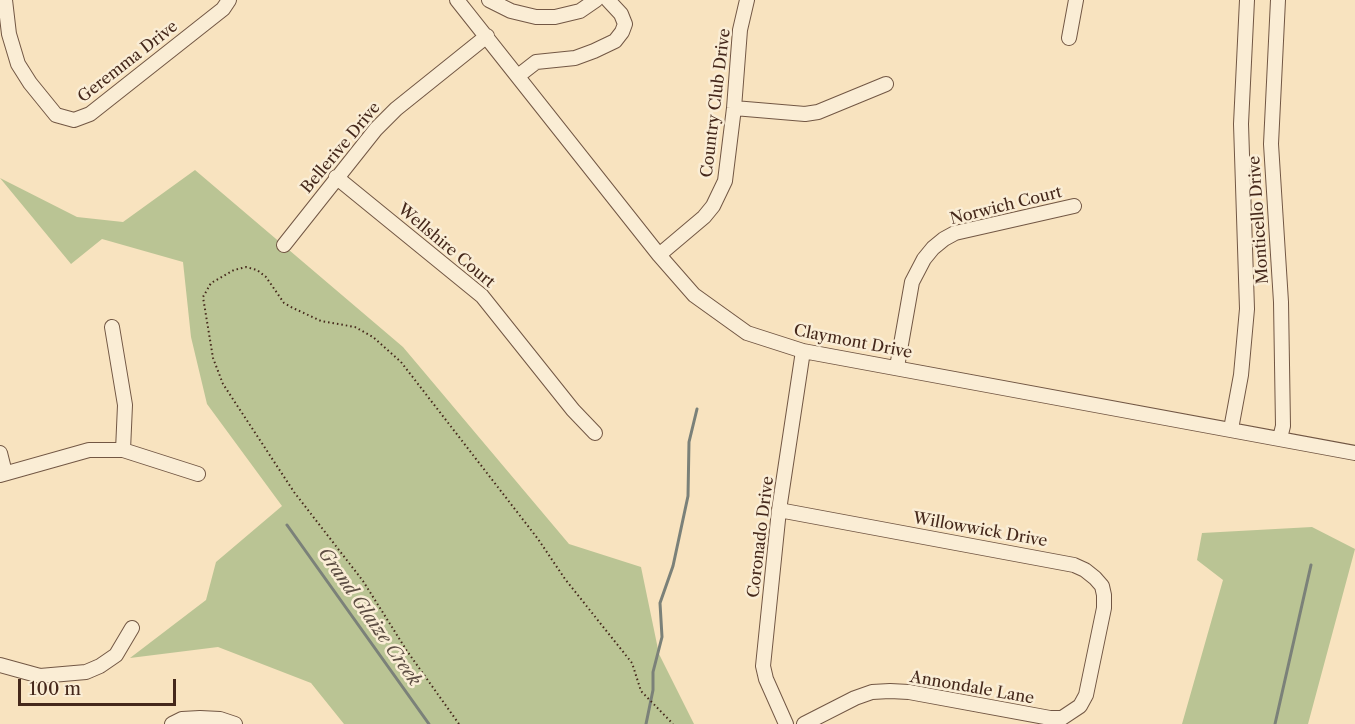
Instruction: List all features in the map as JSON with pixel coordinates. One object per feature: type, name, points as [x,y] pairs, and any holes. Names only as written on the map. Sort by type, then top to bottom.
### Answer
[{"type":"street","name":"Geremma Drive","points":[[5,0],[9,34],[18,64],[56,115],[74,120],[90,114],[223,9],[229,0]]},
{"type":"street","name":"Claymont Drive","points":[[458,0],[659,255],[694,295],[747,333],[803,351],[1355,453]]},
{"type":"street","points":[[468,13],[483,0]]},
{"type":"street","points":[[489,0],[510,11],[536,17],[555,17],[580,11],[596,0]]},
{"type":"street","points":[[518,76],[536,62],[575,58],[615,40],[622,32],[624,24],[621,14],[608,0]]},
{"type":"street","name":"Country Club Drive","points":[[659,255],[704,217],[721,192],[725,181],[740,30],[747,0]]},
{"type":"street","points":[[1069,38],[1076,0]]},
{"type":"street","name":"Monticello Drive","points":[[1231,429],[1241,375],[1247,309],[1241,124],[1247,0]]},
{"type":"street","name":"Monticello Drive","points":[[1278,0],[1271,144],[1281,302],[1283,426],[1281,438]]},
{"type":"street","name":"Bellerive Drive","points":[[284,245],[370,136],[396,110],[487,36]]},
{"type":"street","points":[[734,108],[805,114],[818,112],[886,84]]},
{"type":"street","name":"Wellshire Court","points":[[336,177],[482,296],[594,433]]},
{"type":"street","name":"Norwich Court","points":[[897,367],[912,282],[924,259],[933,248],[944,238],[955,233],[1074,206]]},
{"type":"street","points":[[112,327],[125,405],[123,450]]},
{"type":"street","name":"Coronado Drive","points":[[786,724],[766,679],[764,666],[779,510],[803,351]]},
{"type":"street","points":[[0,453],[2,474],[89,450],[123,450],[198,474]]},
{"type":"street","name":"Willowwick Drive","points":[[779,510],[1074,565],[1085,570],[1102,586],[1104,595],[1095,651]]},
{"type":"street","points":[[0,665],[40,675],[86,672],[116,655],[132,628]]},
{"type":"street","name":"Annondale Lane","points":[[804,724],[855,698],[872,692],[890,691],[909,692],[1050,718],[1062,718],[1080,706],[1086,695],[1095,651]]},
{"type":"street","points":[[172,724],[182,719],[200,718],[235,724]]},
{"type":"path","points":[[459,724],[407,651],[363,581],[294,492],[223,384],[213,358],[203,297],[211,283],[234,270],[246,267],[257,270],[266,277],[284,303],[293,309],[321,321],[355,327],[373,337],[401,362],[538,539],[565,579],[632,663],[641,691],[673,724]]},
{"type":"green space","points":[[195,170],[403,347],[569,544],[641,567],[659,654],[694,724],[344,724],[311,683],[218,647],[130,658],[206,600],[216,562],[282,506],[207,404],[191,337],[183,262],[102,239],[71,264],[0,178],[77,217],[123,222]]},
{"type":"green space","points":[[1312,527],[1355,549],[1308,724],[1182,724],[1223,580],[1197,560],[1202,533]]},
{"type":"waterway","points":[[646,724],[653,690],[653,672],[662,637],[660,603],[673,566],[688,496],[689,442],[697,409]]},
{"type":"waterway","name":"Grand Glaize Creek","points":[[287,525],[429,724]]},
{"type":"waterway","points":[[1275,724],[1311,565]]}]
